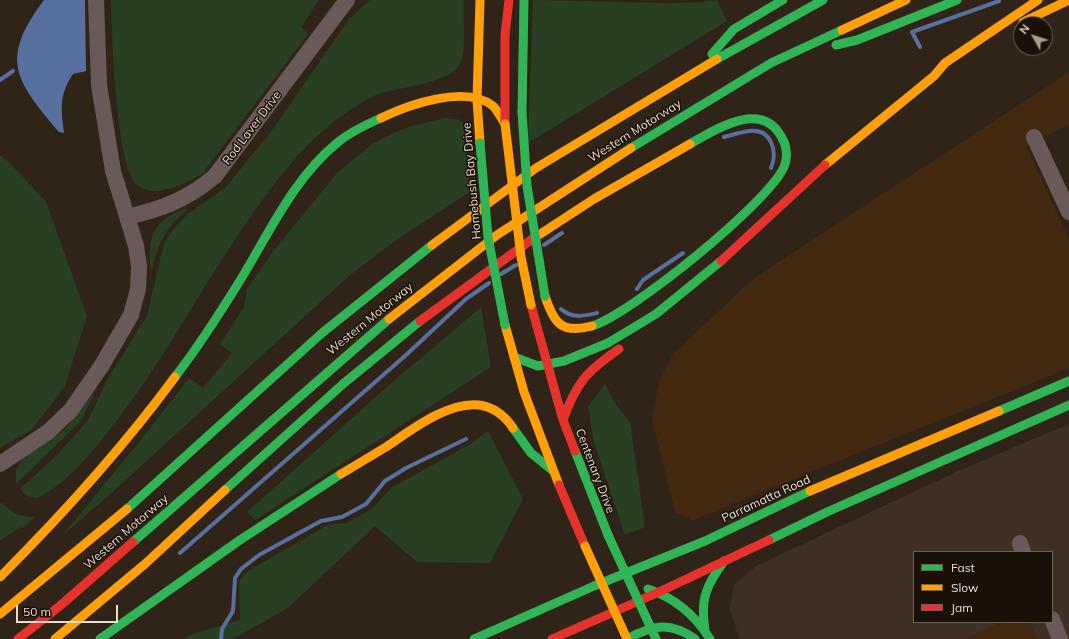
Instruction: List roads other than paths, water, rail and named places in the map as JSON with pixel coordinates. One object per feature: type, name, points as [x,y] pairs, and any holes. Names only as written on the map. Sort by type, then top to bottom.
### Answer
[{"type":"highway","name":"Homebush Bay Drive","points":[[480,0],[477,100],[488,237],[505,325],[514,357]]},
{"type":"highway","points":[[505,124],[505,35],[509,0]]},
{"type":"highway","points":[[55,639],[155,556],[330,396],[408,330],[475,279],[555,223],[616,185],[702,138],[740,120],[758,118],[765,121],[777,130],[783,138],[786,160],[777,179],[726,230],[696,256],[666,279],[615,314],[587,328],[579,330],[569,328],[555,319],[550,313],[545,296],[527,186],[522,112],[524,0]]},
{"type":"highway","name":"Western Motorway","points":[[697,70],[734,29],[783,0]]},
{"type":"highway","name":"Western Motorway","points":[[0,614],[105,528],[322,333],[385,281],[536,168],[697,70],[786,18],[823,0]]},
{"type":"highway","name":"Western Motorway","points":[[18,639],[61,605],[298,395],[410,301],[497,235],[587,175],[742,79],[772,63],[906,0]]},
{"type":"highway","name":"Western Motorway","points":[[772,63],[857,40],[957,0]]},
{"type":"highway","points":[[563,420],[573,391],[578,383],[592,368],[666,316],[709,272],[811,177],[934,76],[945,64],[1038,0]]},
{"type":"highway","points":[[934,76],[950,70],[1010,30],[1069,0]]},
{"type":"highway","points":[[0,577],[82,493],[123,445],[181,370],[212,325],[299,185],[337,142],[356,130],[392,112],[446,98],[457,97],[488,102],[495,108],[505,124]]},
{"type":"highway","name":"Centenary Drive","points":[[505,124],[521,257],[531,305],[547,366],[563,420],[608,535],[656,639]]},
{"type":"highway","points":[[514,357],[529,364],[547,366],[582,355],[608,343],[656,314],[709,272]]},
{"type":"highway","points":[[514,357],[524,392],[552,470],[627,639],[638,633],[665,625],[677,627],[695,639]]},
{"type":"highway","name":"Parramatta Road","points":[[474,639],[594,586],[705,541],[817,488],[1069,381]]},
{"type":"highway","points":[[554,639],[659,592],[827,512],[1069,404]]},
{"type":"highway","points":[[100,639],[292,503],[426,423],[451,410],[470,405],[479,405],[499,413],[515,427],[529,451],[552,470]]},
{"type":"highway","points":[[705,630],[701,609],[704,593],[724,561]]},
{"type":"highway","points":[[612,579],[659,592],[678,604],[705,630],[710,639]]},
{"type":"highway","points":[[590,599],[594,586]]},
{"type":"highway","points":[[582,639],[586,611]]},
{"type":"street","points":[[0,464],[48,432],[71,410],[102,365],[131,315],[135,302],[139,277],[136,246],[113,171],[99,85],[96,0]]},
{"type":"street","name":"Rod Laver Drive","points":[[127,217],[151,211],[183,199],[198,190],[215,176],[347,0]]},
{"type":"street","points":[[1034,137],[1069,212]]},
{"type":"street","points":[[1053,622],[1060,639]]},
{"type":"water","points":[[44,0],[85,0],[86,71],[73,74],[65,89],[62,102],[64,133],[59,132],[31,97],[18,68],[18,54],[21,38],[30,20]]},
{"type":"waterway","points":[[920,47],[912,32],[999,1]]},
{"type":"waterway","points":[[0,80],[13,71]]},
{"type":"waterway","points":[[724,137],[749,131],[763,133],[771,142],[773,148],[774,155],[771,168]]},
{"type":"waterway","points":[[544,245],[562,233]]},
{"type":"waterway","points":[[637,289],[643,280],[683,253]]},
{"type":"waterway","points":[[501,274],[516,265]]},
{"type":"waterway","points":[[180,553],[406,355],[466,299],[489,283]]},
{"type":"waterway","points":[[561,309],[569,314],[578,316],[597,313]]},
{"type":"waterway","points":[[221,639],[222,629],[233,611],[235,578],[241,569],[259,555],[321,521],[342,517],[366,504],[385,481],[406,468],[466,439]]}]
